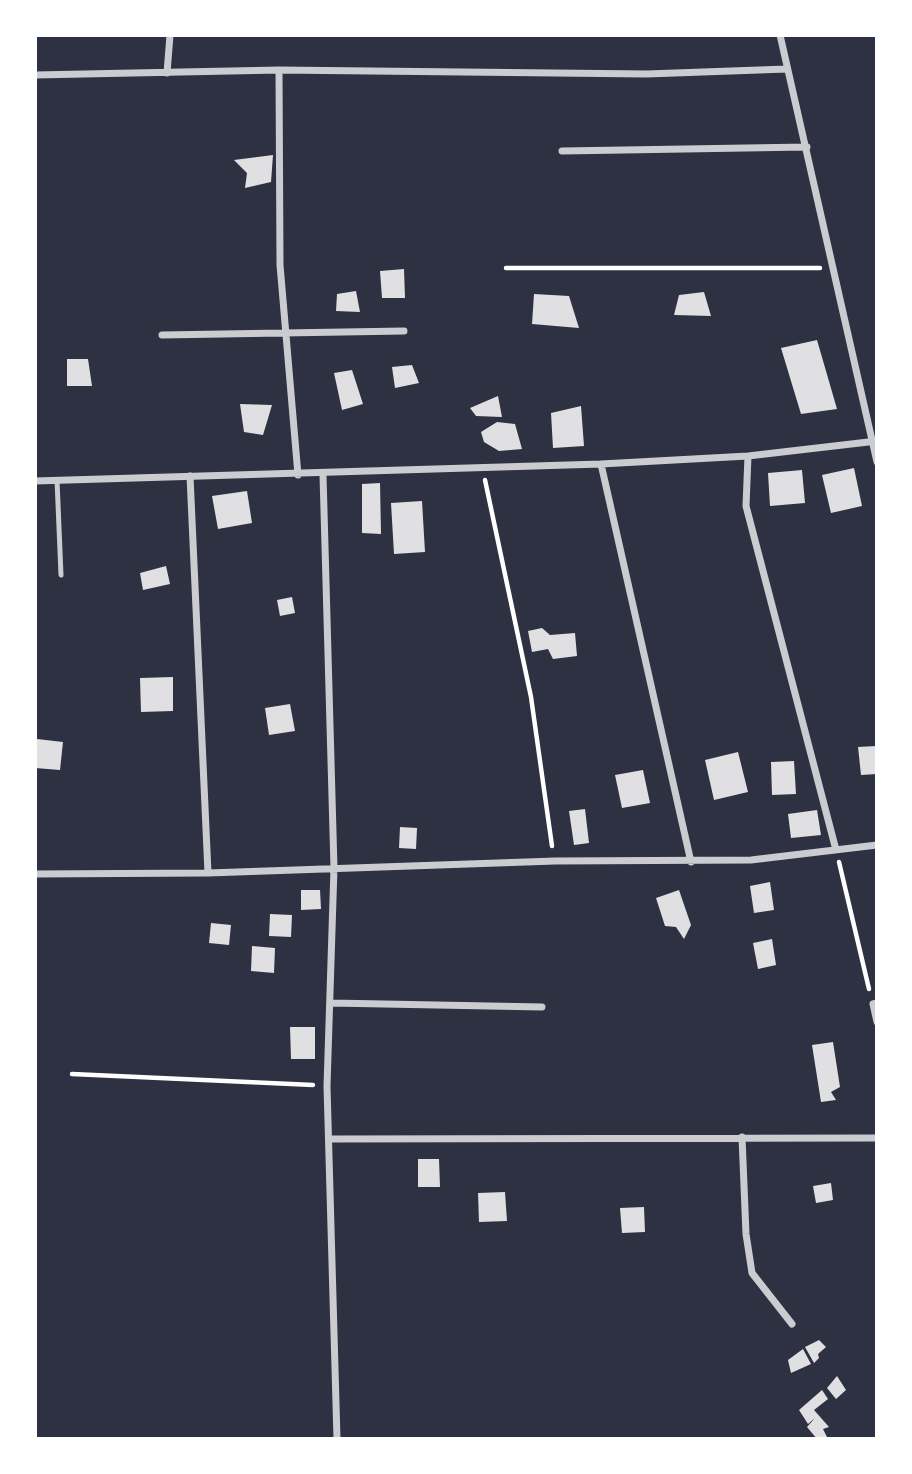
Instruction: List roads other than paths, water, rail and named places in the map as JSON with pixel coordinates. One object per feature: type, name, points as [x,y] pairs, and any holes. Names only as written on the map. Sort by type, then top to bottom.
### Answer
[{"type":"street","points":[[167,72],[170,35]]},
{"type":"street","points":[[780,35],[877,463]]},
{"type":"street","points":[[35,75],[279,70],[647,74],[787,69]]},
{"type":"street","points":[[279,70],[277,206],[298,475]]},
{"type":"street","points":[[562,151],[807,147]]},
{"type":"street","points":[[162,335],[404,331]]},
{"type":"street","points":[[35,481],[323,475],[601,464],[748,456],[874,441]]},
{"type":"street","points":[[748,456],[746,506],[836,850]]},
{"type":"street","points":[[601,464],[691,862]]},
{"type":"street","points":[[323,475],[334,868],[327,1086],[337,1439]]},
{"type":"street","points":[[190,476],[208,873]]},
{"type":"street","points":[[35,874],[208,873],[555,861],[751,860],[877,845]]},
{"type":"street","points":[[331,1003],[542,1007]]},
{"type":"street","points":[[875,1003],[877,1022]]},
{"type":"street","points":[[742,1137],[746,1234],[752,1273],[792,1324]]},
{"type":"street","points":[[329,1139],[877,1138]]},
{"type":"lane","points":[[57,480],[61,575]]}]
